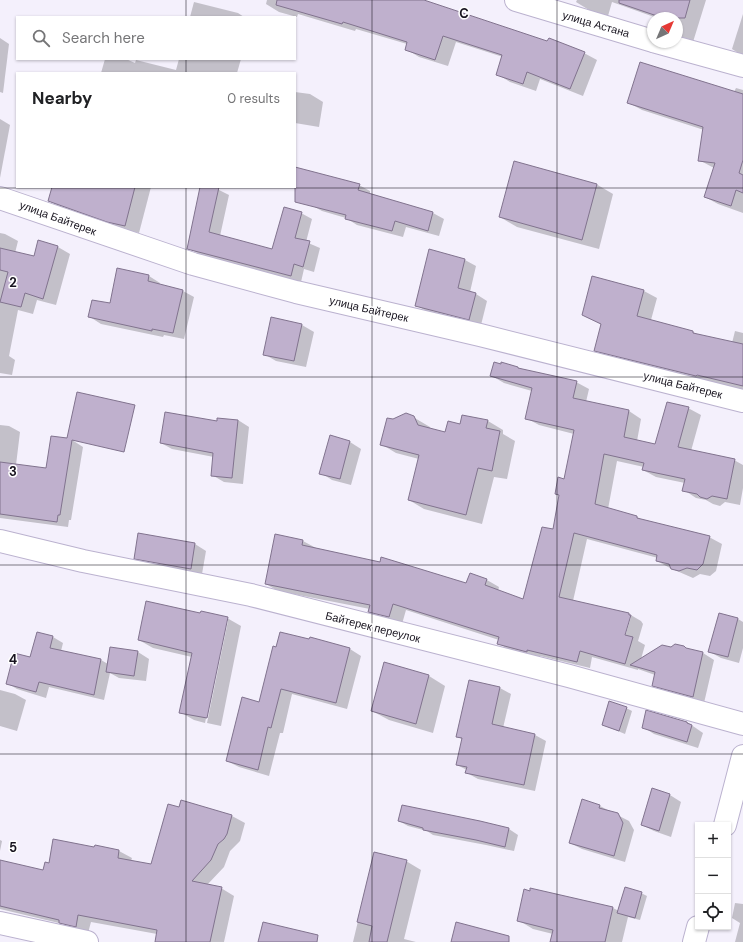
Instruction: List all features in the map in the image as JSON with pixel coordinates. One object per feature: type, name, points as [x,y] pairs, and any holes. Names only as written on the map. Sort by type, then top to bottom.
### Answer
[{"type":"street","name":"улица Астана","points":[[516,0],[647,39]]},
{"type":"street","points":[[678,48],[743,66]]},
{"type":"street","name":"улица Байтерек","points":[[0,198],[193,264],[296,292],[480,335],[743,400]]},
{"type":"street","name":"Байтерек переулок","points":[[0,541],[83,561],[251,595],[569,676],[743,724]]},
{"type":"street","points":[[731,824],[743,756]]},
{"type":"street","points":[[0,923],[87,942]]},
{"type":"street","points":[[694,942],[697,930]]},
{"type":"building","points":[[277,0],[424,0],[547,41],[549,38],[585,52],[570,89],[527,72],[523,84],[496,75],[502,55],[443,36],[435,60],[405,50],[407,42],[343,22],[342,24],[276,5]]},
{"type":"building","points":[[619,0],[690,0],[685,18],[683,18],[683,12],[647,13],[619,3]]},
{"type":"building","points":[[640,62],[743,94],[743,160],[739,173],[743,175],[743,193],[736,190],[731,206],[704,197],[715,163],[698,161],[703,127],[627,103]]},
{"type":"building","points":[[514,161],[597,184],[582,240],[499,217]]},
{"type":"building","points":[[296,167],[360,184],[358,190],[433,212],[428,231],[395,221],[392,231],[345,219],[346,215],[295,202]]},
{"type":"building","points":[[52,188],[135,188],[125,226],[107,222],[48,201]]},
{"type":"building","points":[[200,188],[219,188],[209,232],[272,249],[284,207],[302,212],[295,238],[310,241],[303,267],[294,264],[291,276],[187,249]]},
{"type":"building","points":[[38,240],[58,246],[43,299],[25,293],[21,307],[0,302],[8,272],[0,270],[0,248],[34,256]]},
{"type":"building","points":[[429,249],[465,259],[458,288],[476,293],[469,320],[415,306]]},
{"type":"building","points":[[117,268],[149,275],[148,281],[183,290],[173,333],[152,329],[152,331],[88,317],[92,300],[110,303]]},
{"type":"building","points":[[592,276],[644,290],[637,316],[693,331],[693,333],[743,344],[743,386],[594,351],[601,324],[582,315]]},
{"type":"building","points":[[271,317],[302,324],[294,361],[263,355]]},
{"type":"building","points":[[494,362],[501,364],[501,362],[518,368],[577,381],[573,398],[629,410],[624,437],[655,444],[667,402],[689,407],[678,447],[735,459],[727,499],[712,496],[707,499],[700,497],[697,494],[682,491],[685,479],[642,470],[644,463],[604,454],[595,504],[637,516],[637,518],[710,536],[703,564],[697,570],[687,568],[679,571],[671,569],[669,564],[656,561],[657,555],[574,533],[559,597],[629,613],[629,615],[631,615],[625,635],[633,637],[625,664],[580,651],[577,662],[527,650],[527,652],[497,644],[499,637],[393,604],[389,617],[368,612],[370,605],[265,584],[275,534],[303,540],[302,545],[380,562],[381,557],[466,583],[470,573],[487,579],[485,585],[523,599],[542,527],[553,529],[559,495],[555,494],[558,477],[564,479],[574,430],[525,419],[532,388],[490,376]]},
{"type":"building","points":[[77,392],[135,405],[124,452],[72,440],[60,515],[58,515],[57,522],[0,514],[0,462],[46,468],[51,436],[67,438]]},
{"type":"building","points":[[165,412],[217,421],[217,418],[238,420],[232,478],[211,476],[213,453],[160,443]]},
{"type":"building","points":[[406,413],[414,416],[418,425],[445,432],[448,421],[460,424],[462,415],[488,420],[486,428],[500,431],[492,471],[478,468],[466,515],[408,500],[419,455],[380,445],[387,418],[393,419]]},
{"type":"building","points":[[330,435],[350,441],[340,479],[319,474]]},
{"type":"building","points":[[138,533],[195,543],[191,569],[134,559]]},
{"type":"building","points":[[146,601],[200,613],[201,611],[228,617],[207,718],[179,713],[192,653],[138,640]]},
{"type":"building","points":[[719,613],[738,618],[728,657],[708,652]]},
{"type":"building","points":[[37,632],[53,636],[50,648],[101,659],[94,695],[39,682],[36,692],[6,684],[14,653],[30,657]]},
{"type":"building","points":[[280,632],[309,639],[310,637],[350,648],[336,703],[281,689],[271,728],[268,727],[258,770],[226,761],[242,697],[259,702],[273,646],[276,647]]},
{"type":"building","points":[[675,644],[703,652],[693,697],[652,686],[655,672],[630,665],[662,645],[671,647]]},
{"type":"building","points":[[110,647],[138,651],[134,676],[106,672]]},
{"type":"building","points":[[384,662],[429,675],[416,724],[371,711]]},
{"type":"building","points":[[469,680],[500,687],[492,724],[535,734],[524,785],[465,773],[467,767],[456,765],[462,738],[456,737]]},
{"type":"building","points":[[609,701],[627,707],[619,731],[602,725]]},
{"type":"building","points":[[646,710],[687,722],[692,725],[687,742],[642,728]]},
{"type":"building","points":[[652,788],[670,794],[659,831],[641,825]]},
{"type":"building","points":[[582,799],[600,805],[599,808],[618,813],[623,823],[614,856],[569,843]]},
{"type":"building","points":[[181,800],[232,815],[227,834],[224,839],[218,844],[211,860],[192,881],[222,887],[210,942],[155,942],[157,930],[78,915],[76,927],[59,923],[59,920],[0,906],[0,860],[43,870],[45,862],[49,863],[53,839],[119,850],[118,858],[151,864],[168,804],[179,807]]},
{"type":"building","points":[[402,805],[509,828],[505,847],[423,830],[423,828],[398,821]]},
{"type":"building","points":[[374,852],[407,860],[387,942],[369,942],[372,926],[357,922]]},
{"type":"building","points":[[625,887],[642,892],[635,918],[617,913]]},
{"type":"building","points":[[530,888],[613,907],[605,942],[550,942],[553,930],[517,921],[524,889],[530,891]]},
{"type":"building","points":[[263,922],[318,935],[317,942],[258,942]]},
{"type":"building","points":[[456,922],[509,936],[509,942],[451,942]]}]
